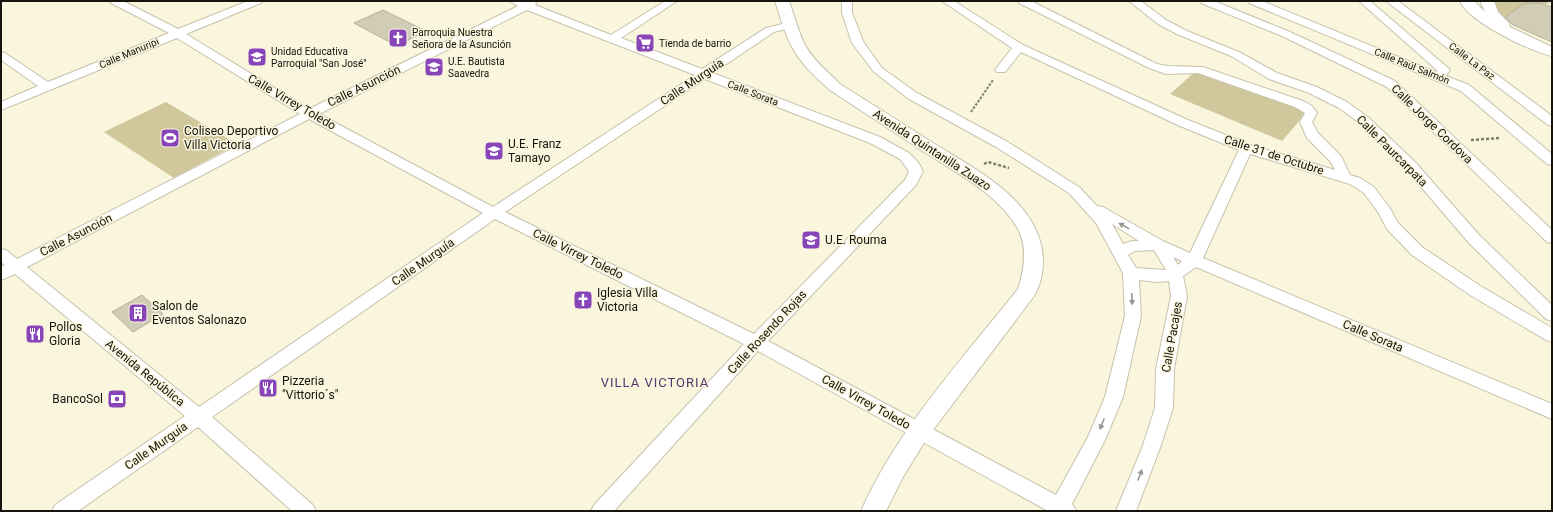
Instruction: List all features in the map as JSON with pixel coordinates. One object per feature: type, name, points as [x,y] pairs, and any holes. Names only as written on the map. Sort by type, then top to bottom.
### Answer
[{"type":"street","name":"Calle Virrey Toledo","points":[[114,1],[177,33],[309,114],[494,213],[756,342],[1062,510]]},
{"type":"street","name":"Calle Manuripi","points":[[1,106],[257,1]]},
{"type":"street","name":"Calle Sorata","points":[[514,1],[532,3],[612,39],[875,140],[904,156],[914,164],[916,171]]},
{"type":"street","points":[[612,39],[672,1]]},
{"type":"street","name":"Avenida Quintanilla Zuazo","points":[[782,1],[798,45],[813,66],[835,87],[986,184],[1012,208],[1027,229],[1033,247],[1033,271],[1027,291],[919,431],[872,509]]},
{"type":"street","points":[[847,1],[847,13],[858,43],[878,70],[913,96],[1001,144],[1074,190],[1102,220],[1121,252],[1130,273],[1133,316],[1114,396],[1096,440],[1062,510]]},
{"type":"street","name":"Calle 31 de Octubre","points":[[947,1],[1019,47],[1075,74],[1246,148],[1344,176],[1355,181],[1368,190],[1384,210],[1392,226],[1417,251],[1476,291],[1552,336]]},
{"type":"street","points":[[1023,1],[1153,66],[1166,70],[1199,69],[1299,104],[1308,109],[1311,113],[1306,122],[1309,131],[1336,159],[1344,176]]},
{"type":"street","name":"Calle Paurcarpata","points":[[1134,1],[1162,22],[1183,33],[1235,54],[1273,76],[1314,90],[1343,105],[1365,121],[1410,165],[1474,240],[1552,315]]},
{"type":"street","name":"Calle Jorge Cordova","points":[[1205,1],[1286,34],[1390,84],[1552,238]]},
{"type":"street","name":"Calle Raúl Salmón","points":[[1253,1],[1465,88],[1552,161]]},
{"type":"street","points":[[1364,1],[1444,70],[1443,73],[1434,76]]},
{"type":"street","name":"Calle La Paz","points":[[1391,1],[1552,122]]},
{"type":"street","points":[[1467,1],[1478,16],[1552,52]]},
{"type":"street","points":[[1487,1],[1492,14],[1516,35]]},
{"type":"street","name":"Calle Asunción","points":[[8,270],[309,114],[532,3]]},
{"type":"street","name":"Calle Murguía","points":[[62,511],[494,213],[770,30],[790,25]]},
{"type":"street","points":[[1000,70],[1019,47]]},
{"type":"street","points":[[1,55],[47,87]]},
{"type":"street","points":[[1534,108],[1552,106]]},
{"type":"street","points":[[1130,273],[1165,277],[1186,268],[1194,260],[1246,148]]},
{"type":"street","name":"Calle Rosendo Rojas","points":[[601,511],[756,342],[911,182],[916,171]]},
{"type":"street","name":"Calle Pacajes","points":[[1087,203],[1158,245],[1175,273],[1179,296],[1165,369],[1164,408],[1151,448],[1126,511]]},
{"type":"street","name":"Calle Sorata","points":[[1121,252],[1132,246],[1158,245],[1552,412]]},
{"type":"street","name":"Avenida República","points":[[1,254],[8,270],[198,417],[306,511]]},
{"type":"path","points":[[963,122],[1000,70]]},
{"type":"path","points":[[1451,141],[1523,137]]},
{"type":"shaded area","points":[[1492,1],[1543,1],[1551,4],[1523,4],[1503,19],[1491,6]]},
{"type":"shaded area","points":[[1198,69],[1307,112],[1282,141],[1170,94]]},
{"type":"shaded area","name":"Coliseo Deportivo Villa Victoria","points":[[166,102],[237,144],[174,178],[104,132]]},
{"type":"building","points":[[1538,3],[1552,7],[1552,42],[1513,25],[1505,17],[1523,4]]},
{"type":"building","points":[[383,10],[426,31],[397,46],[354,23]]},
{"type":"building","name":"Salon de Eventos Salonazo","points":[[142,295],[163,314],[133,332],[112,312]]},
{"type":"place","name":"Parroquia Nuestra Señora de la Asunción","points":[[398,38]]},
{"type":"place","name":"Tienda de barrio","points":[[645,43]]},
{"type":"place","name":"Unidad Educativa Parroquial \"San José\"","points":[[257,57]]},
{"type":"place","name":"U.E. Bautista Saavedra","points":[[434,67]]},
{"type":"place","name":"Coliseo Deportivo Villa Victoria","points":[[170,138]]},
{"type":"place","name":"U.E. Franz Tamayo","points":[[494,151]]},
{"type":"place","name":"U.E. Rouma","points":[[811,240]]},
{"type":"place","name":"Iglesia Villa Victoria","points":[[583,300]]},
{"type":"place","name":"Salon de Eventos Salonazo","points":[[138,313]]},
{"type":"place","name":"Pollos Gloria","points":[[35,334]]},
{"type":"place","name":"Pizzeria \"Vittorio´s\"","points":[[268,388]]},
{"type":"place","name":"BancoSol","points":[[117,399]]},
{"type":"district","name":"VILLA VICTORIA","points":[[655,382]]}]
